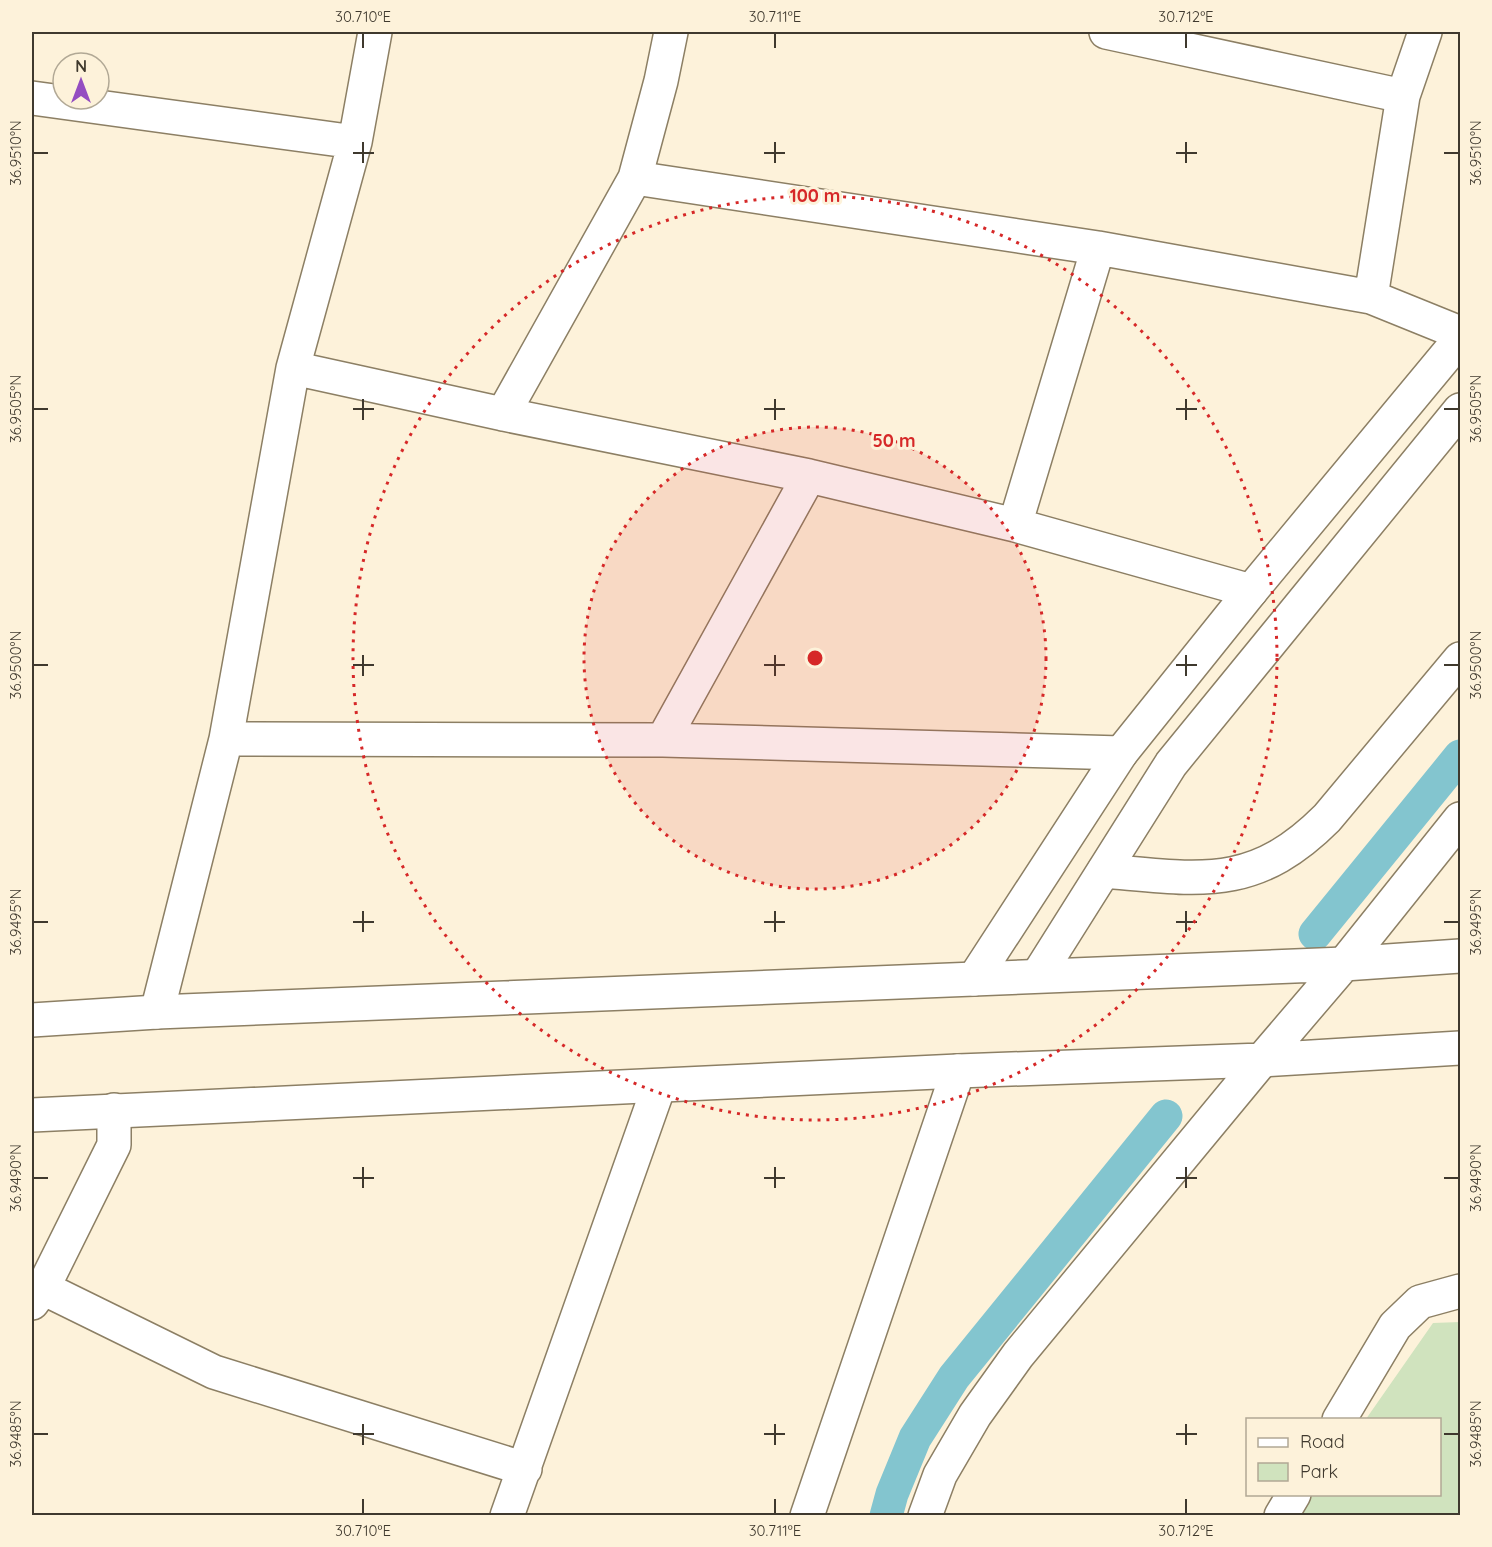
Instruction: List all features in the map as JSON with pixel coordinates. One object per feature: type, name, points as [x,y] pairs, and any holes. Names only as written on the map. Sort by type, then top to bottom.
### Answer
[{"type":"street","points":[[157,1012],[226,739],[293,368],[355,142],[375,32]]},
{"type":"street","points":[[503,414],[635,178],[661,81],[671,32]]},
{"type":"street","points":[[1106,32],[1403,96]]},
{"type":"street","points":[[1371,297],[1403,96],[1425,32]]},
{"type":"street","points":[[32,98],[355,142]]},
{"type":"street","points":[[635,178],[1098,248],[1371,297],[1461,333]]},
{"type":"street","points":[[1015,525],[1098,248]]},
{"type":"street","points":[[974,979],[1121,753],[1251,591],[1461,339]]},
{"type":"street","points":[[293,368],[503,414],[809,476],[1015,525],[1251,591]]},
{"type":"street","points":[[1038,975],[1171,764],[1461,410]]},
{"type":"street","points":[[663,740],[809,476]]},
{"type":"street","points":[[1104,871],[1199,879],[1221,877],[1244,872],[1288,852],[1309,837],[1327,818],[1461,659]]},
{"type":"street","points":[[226,739],[663,740],[1121,753]]},
{"type":"street","points":[[925,1515],[940,1475],[975,1415],[1018,1355],[1344,964],[1461,819]]},
{"type":"street","points":[[32,1020],[157,1012],[1344,964],[1461,956]]},
{"type":"street","points":[[32,1115],[958,1071],[1262,1060],[1461,1048]]},
{"type":"street","points":[[807,1515],[958,1071]]},
{"type":"street","points":[[507,1515],[659,1086]]},
{"type":"street","points":[[114,1110],[114,1145],[37,1295],[214,1372],[525,1469]]},
{"type":"street","points":[[1340,1418],[1395,1326],[1420,1302],[1461,1291]]},
{"type":"street","points":[[1281,1515],[1293,1496]]},
{"type":"green space","points":[[1460,1322],[1460,1515],[1299,1516],[1312,1496],[1441,1496],[1441,1418],[1367,1418],[1433,1323]]},
{"type":"waterway","points":[[1315,934],[1460,756]]},
{"type":"waterway","points":[[886,1516],[892,1494],[915,1438],[954,1377],[1166,1116]]}]
